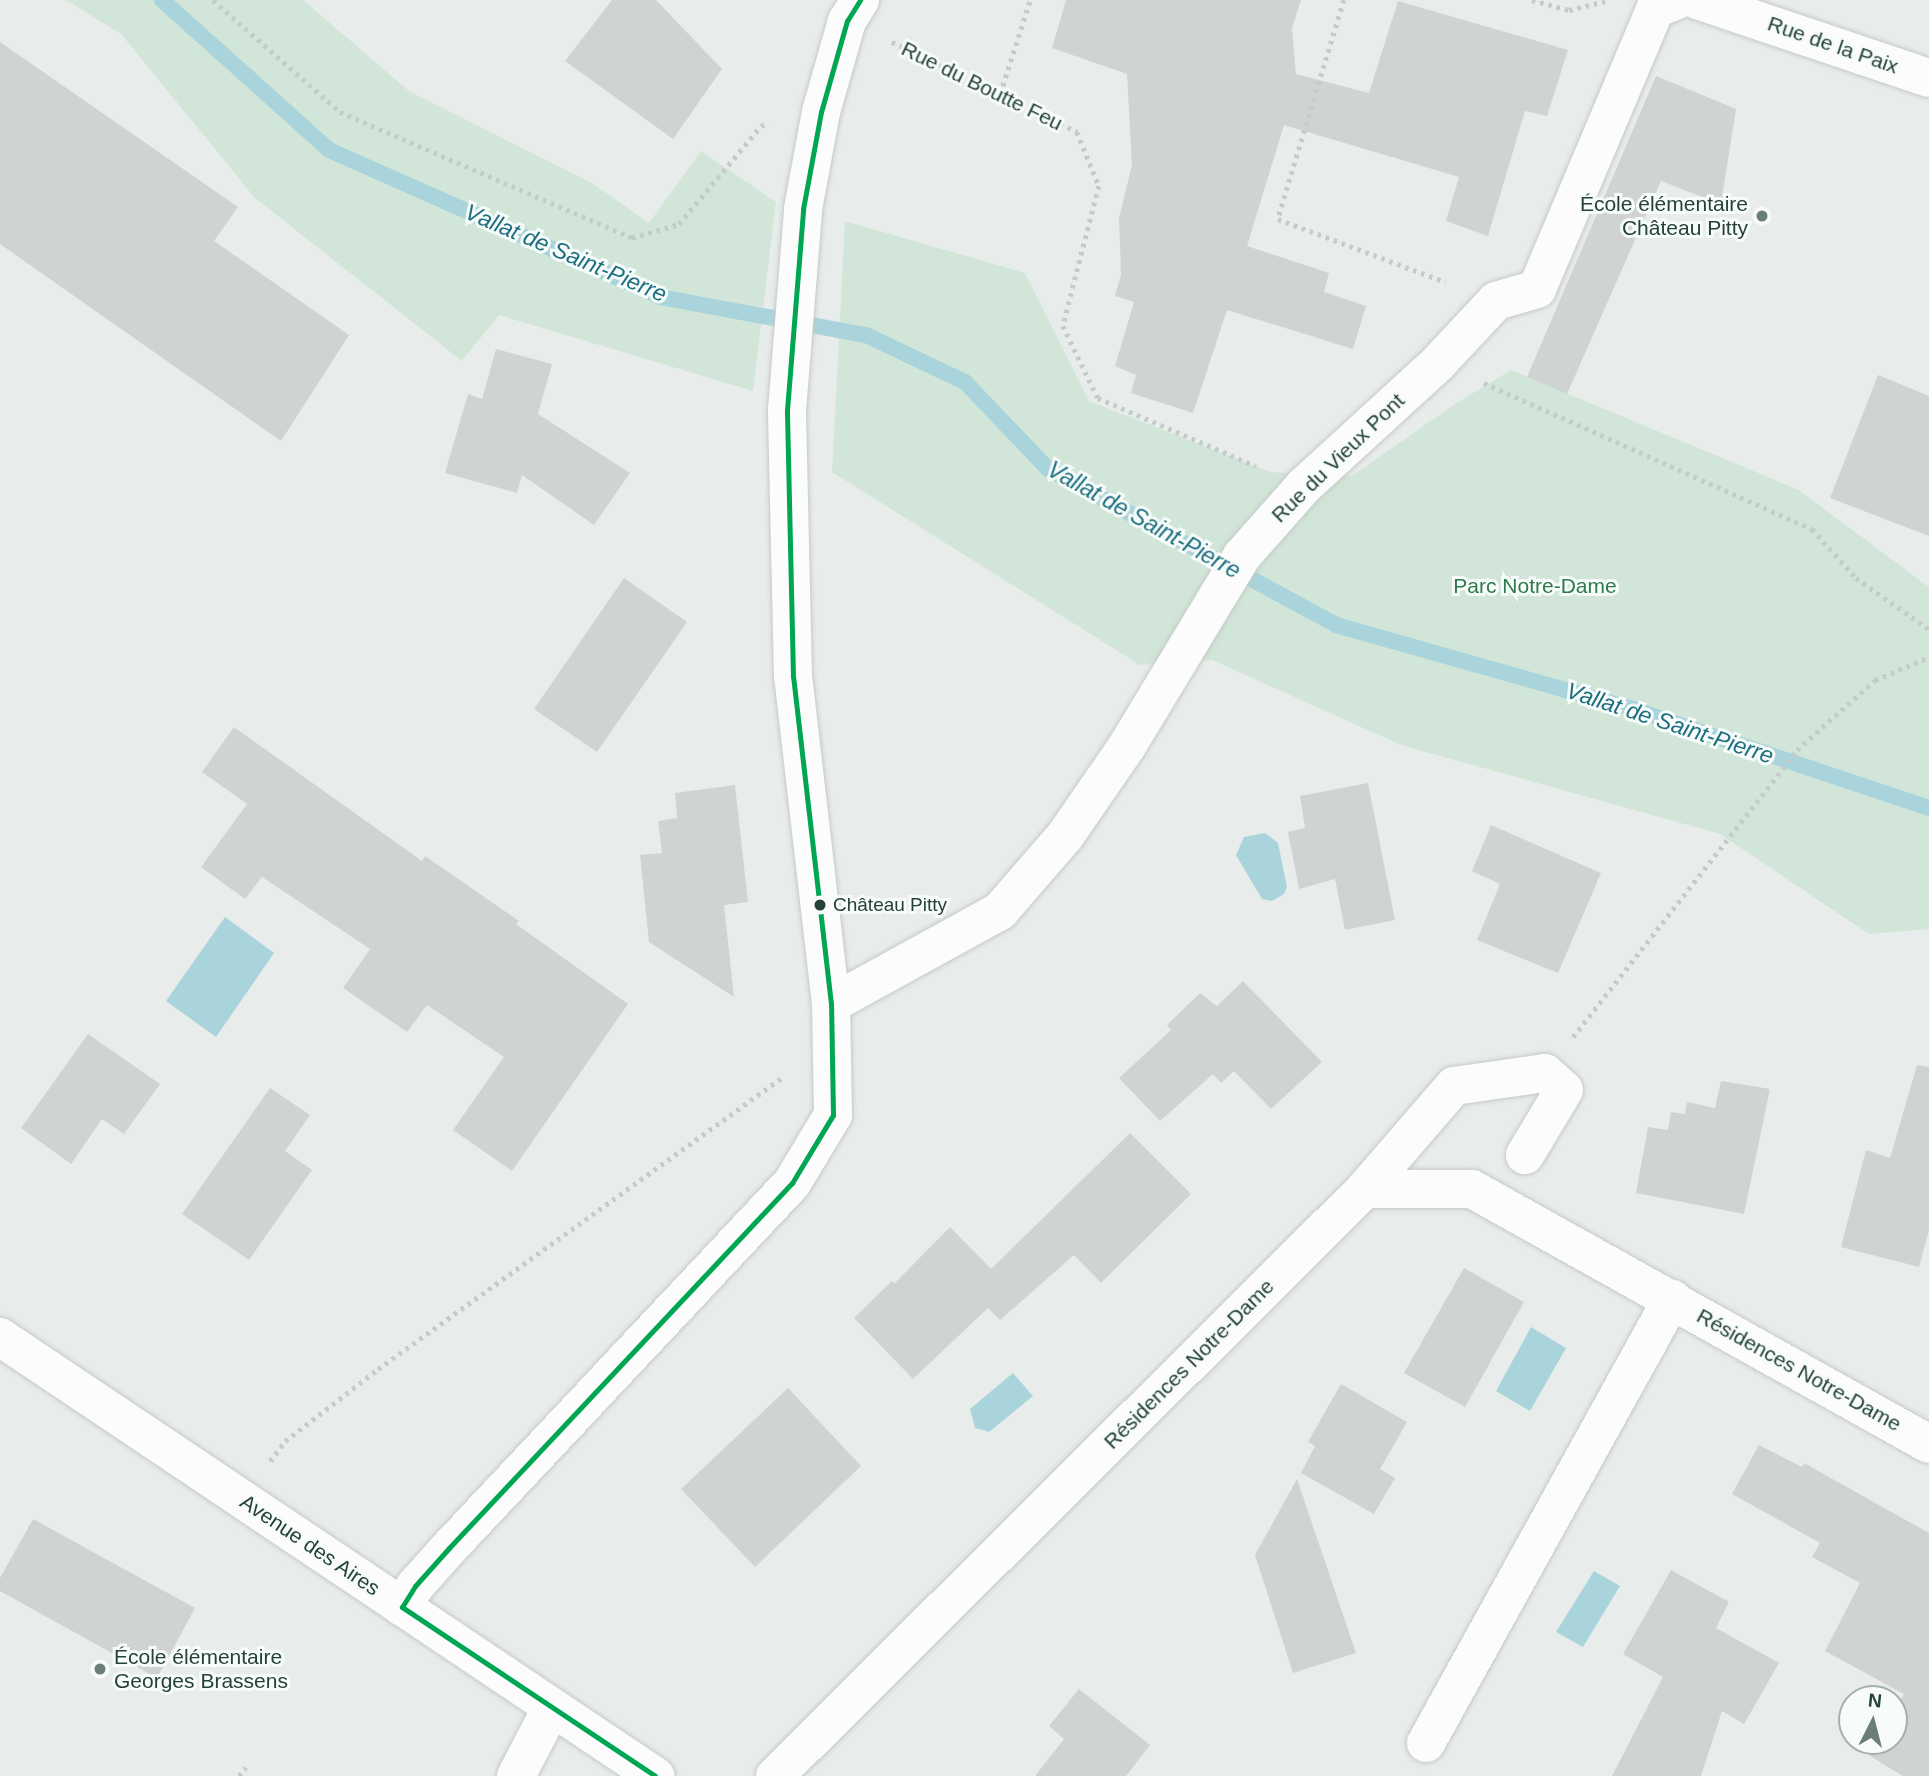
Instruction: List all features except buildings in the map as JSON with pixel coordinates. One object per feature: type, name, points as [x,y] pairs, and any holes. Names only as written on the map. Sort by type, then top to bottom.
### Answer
[{"type":"street","points":[[1496,301],[1537,289],[1655,9],[1677,0]]},
{"type":"street","name":"Rue de la Paix","points":[[1697,0],[1929,78]]},
{"type":"street","points":[[401,1608],[415,1586],[449,1548],[792,1183],[833,1115],[831,1004],[793,677],[787,410],[803,209],[821,112],[854,10]]},
{"type":"street","name":"Rue du Vieux Pont","points":[[831,1004],[1000,911],[1065,836],[1127,746],[1233,570],[1304,486],[1438,363],[1496,301]]},
{"type":"street","points":[[1365,1188],[1454,1086],[1545,1073],[1564,1090],[1525,1155]]},
{"type":"street","name":"Résidences Notre-Dame","points":[[775,1776],[1365,1188],[1472,1189],[1928,1442]]},
{"type":"street","name":"Résidences Notre-Dame","points":[[1426,1743],[1672,1298]]},
{"type":"street","name":"Avenue des Aires","points":[[0,1337],[551,1709],[655,1776]]},
{"type":"street","points":[[516,1776],[551,1709]]},
{"type":"path","points":[[213,0],[340,112],[632,238],[679,224],[761,126],[795,112],[821,112]]},
{"type":"path","points":[[1000,94],[1030,0]]},
{"type":"path","points":[[1344,0],[1278,219],[1496,301]]},
{"type":"path","points":[[1532,0],[1569,10],[1609,0]]},
{"type":"path","name":"Rue du Boutte Feu","points":[[854,10],[1000,94],[1077,132],[1098,186],[1063,326],[1098,398],[1304,486]]},
{"type":"path","points":[[1438,363],[1812,529],[1856,578],[1929,629]]},
{"type":"path","points":[[1545,1073],[1797,750],[1875,680],[1929,657]]},
{"type":"path","points":[[269,1462],[285,1441],[378,1369],[832,1042]]},
{"type":"path","points":[[239,1776],[246,1767]]},
{"type":"green space","points":[[66,0],[303,0],[409,91],[592,183],[649,223],[701,151],[776,202],[753,391],[499,315],[462,361],[255,198],[121,34]]},
{"type":"green space","name":"Parc Notre-Dame","points":[[845,221],[1025,273],[1089,401],[1271,472],[1352,476],[1452,406],[1511,370],[1799,490],[1929,587],[1929,929],[1869,934],[1720,834],[1401,745],[1212,660],[1140,665],[832,472]]},
{"type":"water","points":[[1265,833],[1278,843],[1287,887],[1284,894],[1272,901],[1262,899],[1236,855],[1244,837]]},
{"type":"water","points":[[225,917],[274,953],[216,1037],[166,1001]]},
{"type":"water","points":[[1531,1327],[1566,1348],[1530,1411],[1496,1391]]},
{"type":"water","points":[[1013,1373],[1033,1396],[989,1432],[975,1428],[970,1409]]},
{"type":"water","points":[[1594,1571],[1620,1586],[1583,1647],[1556,1632]]},
{"type":"waterway","name":"Vallat de Saint-Pierre","points":[[162,0],[329,150],[660,297],[866,335],[965,382],[1048,469],[1336,625],[1633,709],[1929,808]]},
{"type":"transit line","points":[[402,1607],[415,1586],[449,1548],[792,1183],[833,1115],[831,1004],[793,677],[787,410],[803,209],[821,112],[847,21],[860,0]]},
{"type":"transit line","points":[[402,1607],[655,1776]]},
{"type":"place","name":"École élémentaire Château Pitty","points":[[1762,216]]},
{"type":"place","name":"Château Pitty","points":[[820,905]]},
{"type":"place","name":"École élémentaire Georges Brassens","points":[[100,1669]]}]
